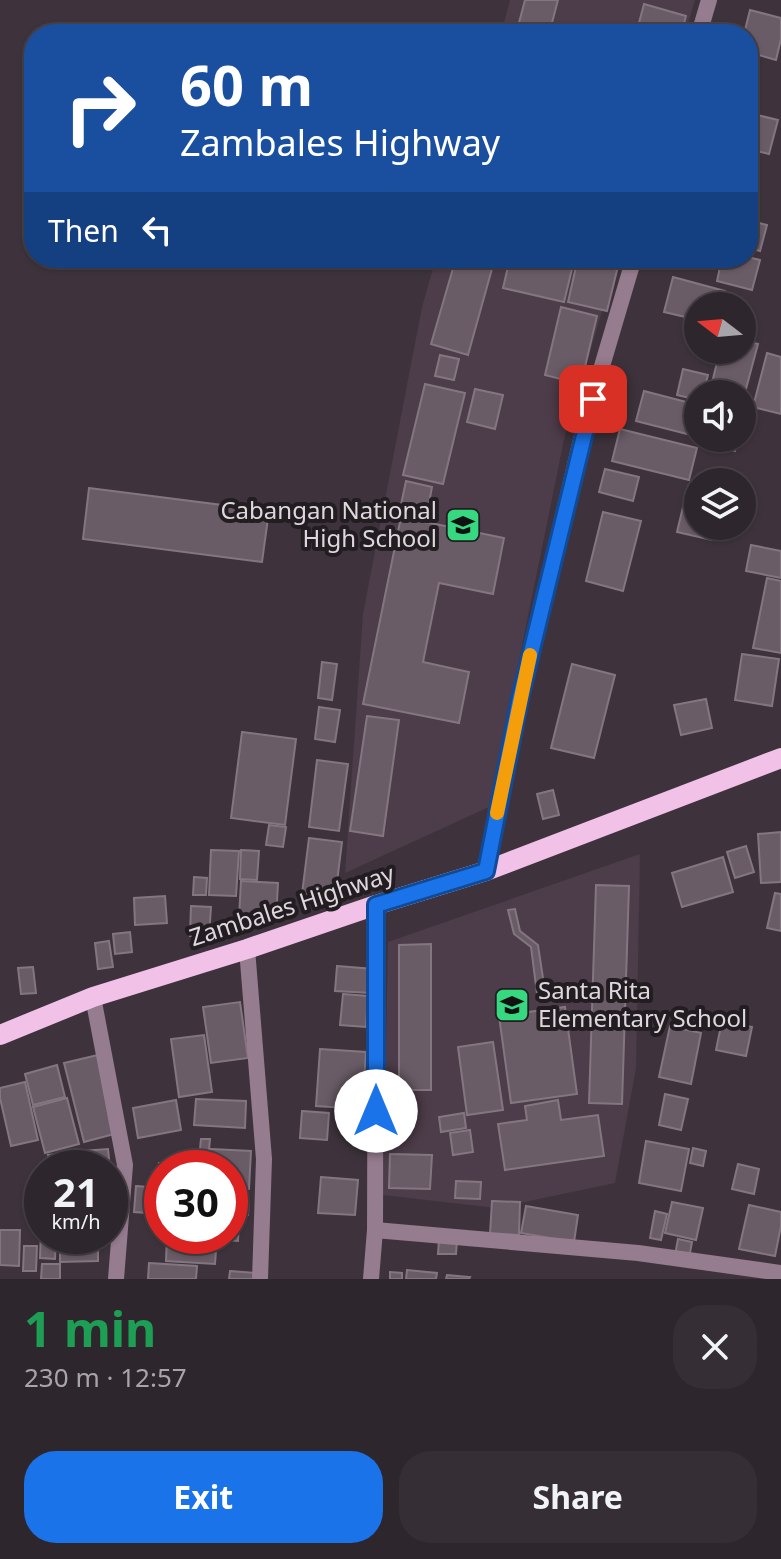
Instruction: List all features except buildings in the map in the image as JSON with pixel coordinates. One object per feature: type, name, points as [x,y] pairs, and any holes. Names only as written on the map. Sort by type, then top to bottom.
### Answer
[{"type":"main road","name":"Zambales Highway","points":[[0,1035],[93,997],[486,871],[781,758]]},
{"type":"street","points":[[702,24],[709,0]]},
{"type":"street","points":[[486,871],[520,698],[584,427],[631,268]]},
{"type":"street","points":[[371,1279],[375,1230],[376,905]]},
{"type":"street","points":[[247,949],[264,1159],[260,1279]]},
{"type":"street","points":[[93,997],[125,1165],[116,1279]]},
{"type":"street","points":[[375,1230],[638,1253],[781,1273]]},
{"type":"shaded area","points":[[510,0],[695,0],[688,24],[504,24]]},
{"type":"shaded area","name":"Cabangan National High School","points":[[433,268],[615,268],[565,435],[489,807],[345,873],[363,614],[422,307]]},
{"type":"shaded area","name":"Santa Rita Elementary School","points":[[640,854],[636,1068],[615,1183],[496,1208],[383,1195],[388,942]]},
{"type":"slow traffic","points":[[497,813],[530,655]]},
{"type":"place","name":"Cabangan National High School","points":[[463,525]]},
{"type":"place","name":"Santa Rita Elementary School","points":[[512,1005]]},
{"type":"route","points":[[376,1111],[376,905],[486,871],[520,698],[593,399]]}]
